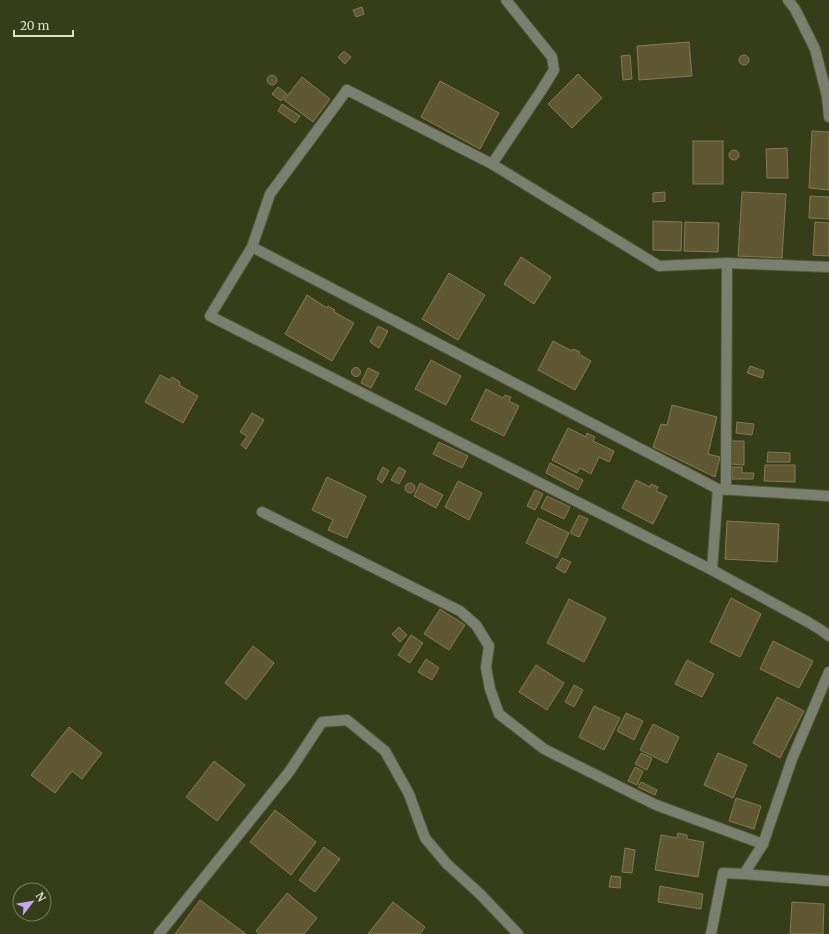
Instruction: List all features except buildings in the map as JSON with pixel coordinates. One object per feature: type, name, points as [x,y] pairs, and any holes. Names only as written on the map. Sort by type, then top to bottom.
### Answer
[{"type":"street","points":[[492,164],[554,70],[552,57],[506,0]]},
{"type":"street","points":[[788,0],[795,9],[815,49],[827,96],[829,117]]},
{"type":"street","points":[[829,267],[727,263],[659,266],[492,164],[347,90],[270,194],[252,247],[210,316],[712,570],[808,622],[829,636]]},
{"type":"street","points":[[252,247],[722,490],[829,496]]},
{"type":"street","points":[[712,570],[722,490],[727,263]]},
{"type":"street","points":[[262,512],[460,611],[476,625],[489,646],[486,667],[490,689],[499,714],[544,748],[656,805],[764,844]]},
{"type":"street","points":[[744,874],[764,844],[792,759],[829,672]]},
{"type":"street","points":[[159,934],[289,772],[322,722],[347,720],[385,751],[409,794],[425,838],[447,864],[480,894],[518,934]]},
{"type":"street","points":[[711,934],[723,873],[829,881]]}]
